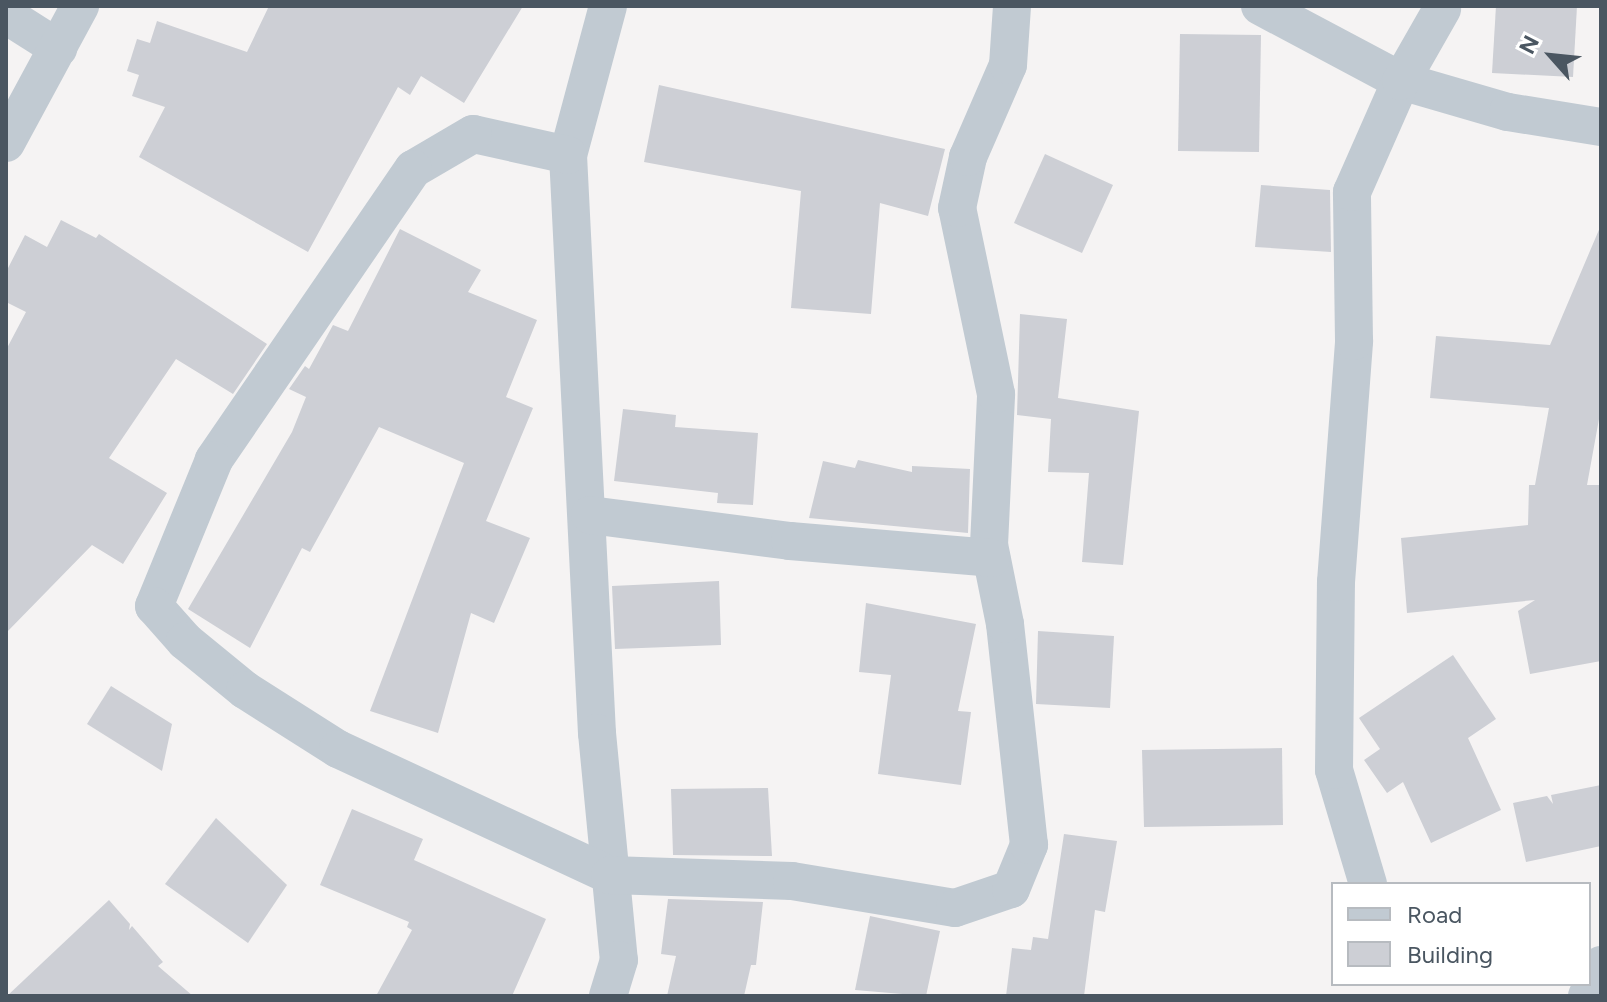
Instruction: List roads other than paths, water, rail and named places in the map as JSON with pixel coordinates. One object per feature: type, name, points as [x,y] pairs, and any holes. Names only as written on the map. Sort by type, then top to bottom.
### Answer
[{"type":"street","points":[[6,143],[80,6]]},
{"type":"street","points":[[608,6],[568,155],[590,515],[597,733],[619,960],[608,996]]},
{"type":"street","points":[[568,155],[473,134],[413,169],[214,460],[154,606],[185,641],[245,690],[338,749],[610,875],[792,881],[955,908],[1011,889],[1029,845],[1005,624],[991,558],[996,394],[957,208],[968,157],[1008,65],[1012,6]]},
{"type":"street","points":[[1260,6],[1401,81],[1508,112],[1601,127]]},
{"type":"street","points":[[1367,882],[1334,770],[1336,582],[1354,341],[1352,192],[1401,81],[1442,9]]},
{"type":"street","points":[[6,15],[58,48]]},
{"type":"street","points":[[590,515],[790,541],[991,558]]},
{"type":"street","points":[[1587,996],[1601,965]]}]
